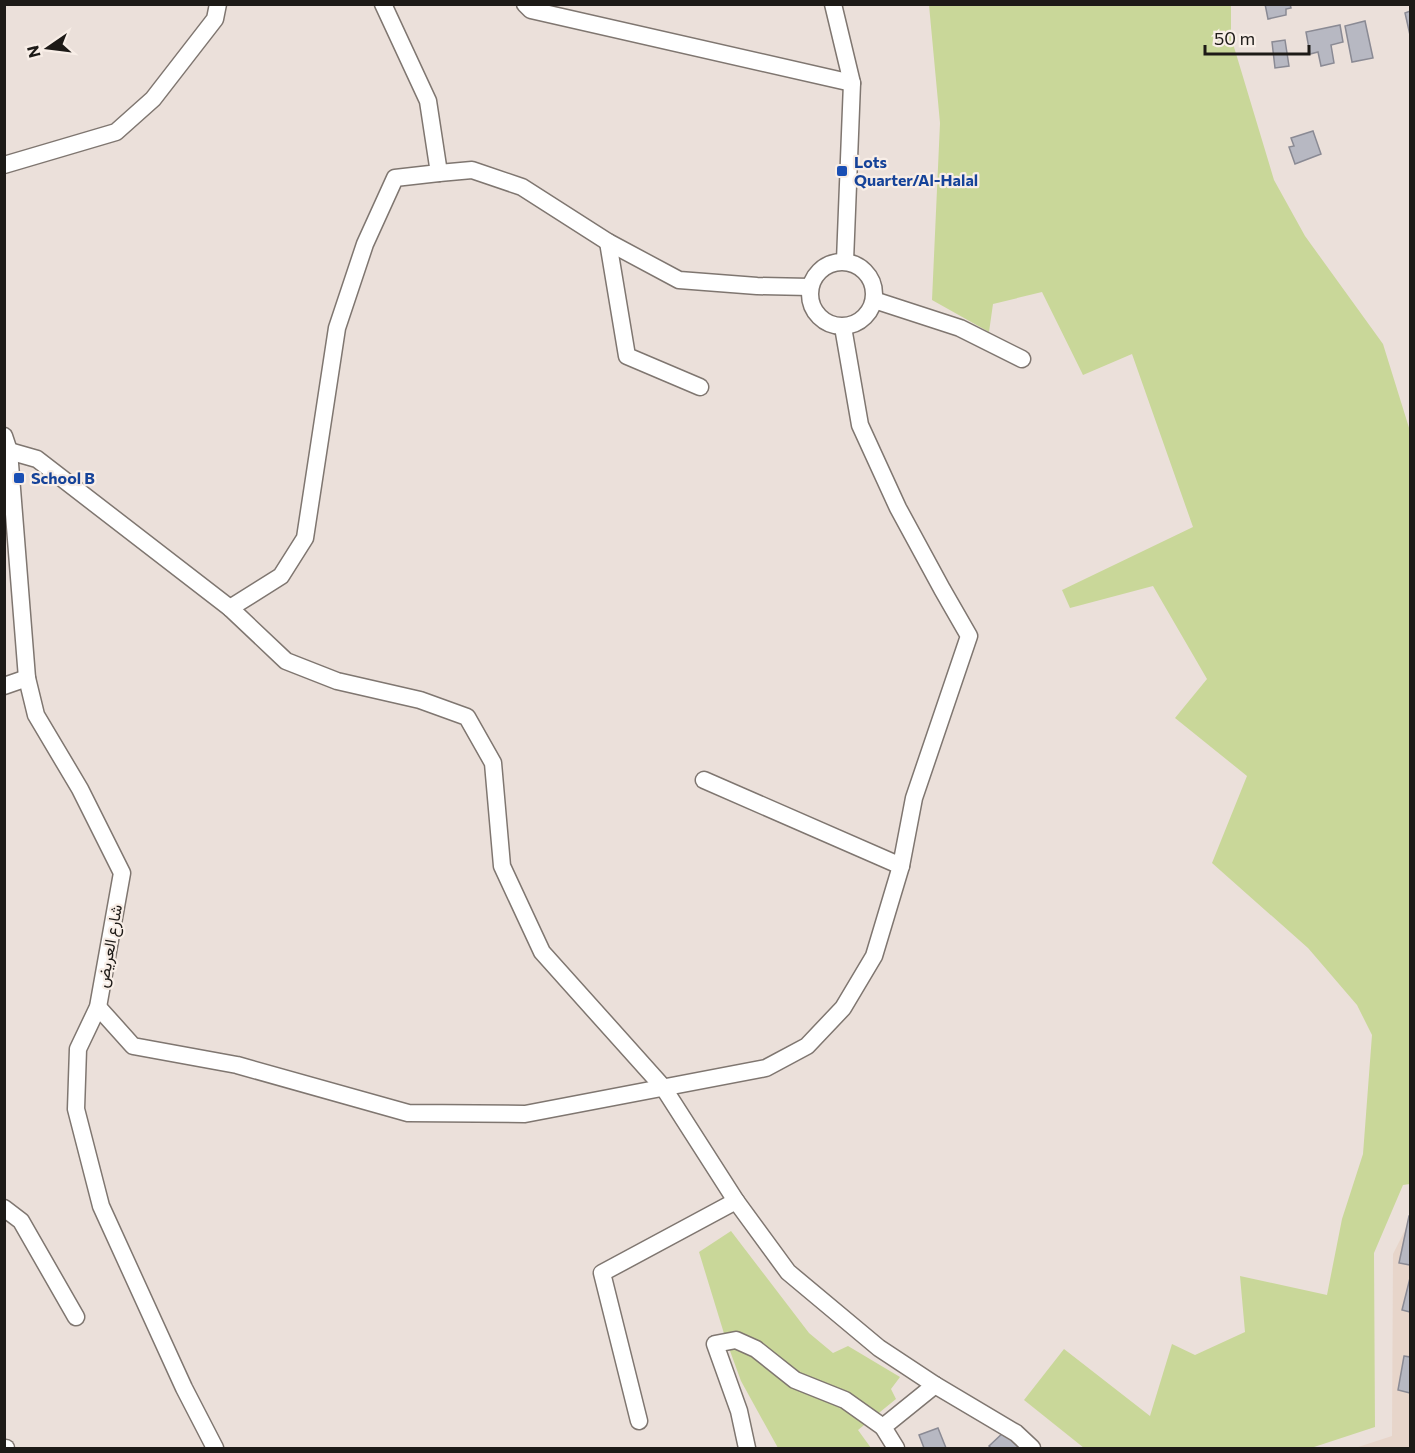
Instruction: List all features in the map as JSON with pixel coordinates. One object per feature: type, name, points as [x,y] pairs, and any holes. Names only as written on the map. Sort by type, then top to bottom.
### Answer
[{"type":"street","points":[[4,165],[116,132],[153,99],[215,19],[218,4]]},
{"type":"street","points":[[383,4],[428,101],[439,173]]},
{"type":"street","points":[[525,4],[531,10],[852,83]]},
{"type":"street","points":[[833,4],[852,83],[845,261]]},
{"type":"street","points":[[230,608],[281,576],[305,538],[337,328],[365,244],[395,178],[472,170],[522,187],[608,242],[679,280],[810,287]]},
{"type":"street","points":[[608,242],[627,356],[699,387]]},
{"type":"street","points":[[845,261],[864,270],[871,279],[874,300],[863,319],[853,325],[833,326],[817,315],[809,297],[810,287],[819,271],[836,262],[845,261]]},
{"type":"street","points":[[874,300],[960,328],[1022,359]]},
{"type":"street","points":[[98,1007],[133,1046],[237,1065],[408,1113],[525,1114],[766,1068],[807,1046],[843,1008],[874,956],[901,866],[914,798],[969,636],[898,508],[860,425],[843,327]]},
{"type":"street","points":[[7,444],[37,459],[230,608],[286,661],[337,681],[420,700],[467,717],[493,763],[502,866],[542,952],[663,1087],[736,1202],[788,1272],[879,1348],[935,1385],[1016,1433],[1032,1449]]},
{"type":"street","name":"شارع العريض","points":[[7,444],[27,678],[36,715],[80,789],[122,873],[98,1007],[78,1049],[76,1109],[101,1206],[184,1388],[215,1449]]},
{"type":"street","points":[[4,687],[27,678]]},
{"type":"street","points":[[704,780],[901,866]]},
{"type":"street","points":[[639,1421],[602,1273],[736,1202]]},
{"type":"street","points":[[4,1208],[21,1221],[76,1317]]},
{"type":"street","points":[[747,1449],[739,1411],[715,1344],[736,1340],[756,1349],[795,1380],[845,1400],[883,1427],[896,1449]]},
{"type":"street","points":[[883,1427],[935,1385]]},
{"type":"shaded area","points":[[1410,1220],[1410,1448],[1355,1448],[1392,1436],[1393,1254]]},
{"type":"green space","points":[[929,5],[1231,5],[1231,37],[1274,180],[1305,236],[1383,344],[1410,431],[1410,1184],[1403,1185],[1374,1253],[1375,1427],[1311,1448],[1084,1448],[1024,1400],[1064,1349],[1150,1416],[1172,1344],[1195,1355],[1245,1332],[1240,1276],[1327,1295],[1342,1219],[1363,1154],[1372,1035],[1357,1005],[1308,948],[1212,863],[1247,776],[1175,718],[1207,679],[1153,586],[1070,608],[1062,590],[1193,527],[1132,354],[1083,375],[1042,292],[993,304],[989,332],[932,300],[940,123]]},
{"type":"green space","points":[[731,1231],[809,1333],[833,1353],[848,1346],[900,1377],[891,1389],[896,1399],[858,1430],[871,1448],[778,1448],[741,1381],[699,1252]]},
{"type":"building","points":[[1265,4],[1290,4],[1291,8],[1286,9],[1286,15],[1268,19]]},
{"type":"building","points":[[1410,11],[1410,35],[1405,13]]},
{"type":"building","points":[[1365,21],[1373,58],[1352,62],[1345,26]]},
{"type":"building","points":[[1340,25],[1343,42],[1331,45],[1334,63],[1321,66],[1318,52],[1310,54],[1306,32]]},
{"type":"building","points":[[1285,40],[1289,66],[1275,68],[1272,42]]},
{"type":"building","points":[[1313,131],[1321,154],[1295,164],[1289,147],[1294,146],[1291,138]]},
{"type":"building","points":[[1410,1216],[1410,1265],[1399,1263]]},
{"type":"building","points":[[1410,1278],[1410,1312],[1402,1310]]},
{"type":"building","points":[[1404,1356],[1410,1357],[1410,1393],[1398,1390]]},
{"type":"building","points":[[938,1428],[946,1448],[924,1448],[919,1435]]},
{"type":"building","points":[[1005,1431],[1022,1448],[991,1448],[989,1446]]},
{"type":"place","name":"Lots Quarter/Al-Halal","points":[[842,171]]},
{"type":"place","name":"School B","points":[[19,478]]}]
